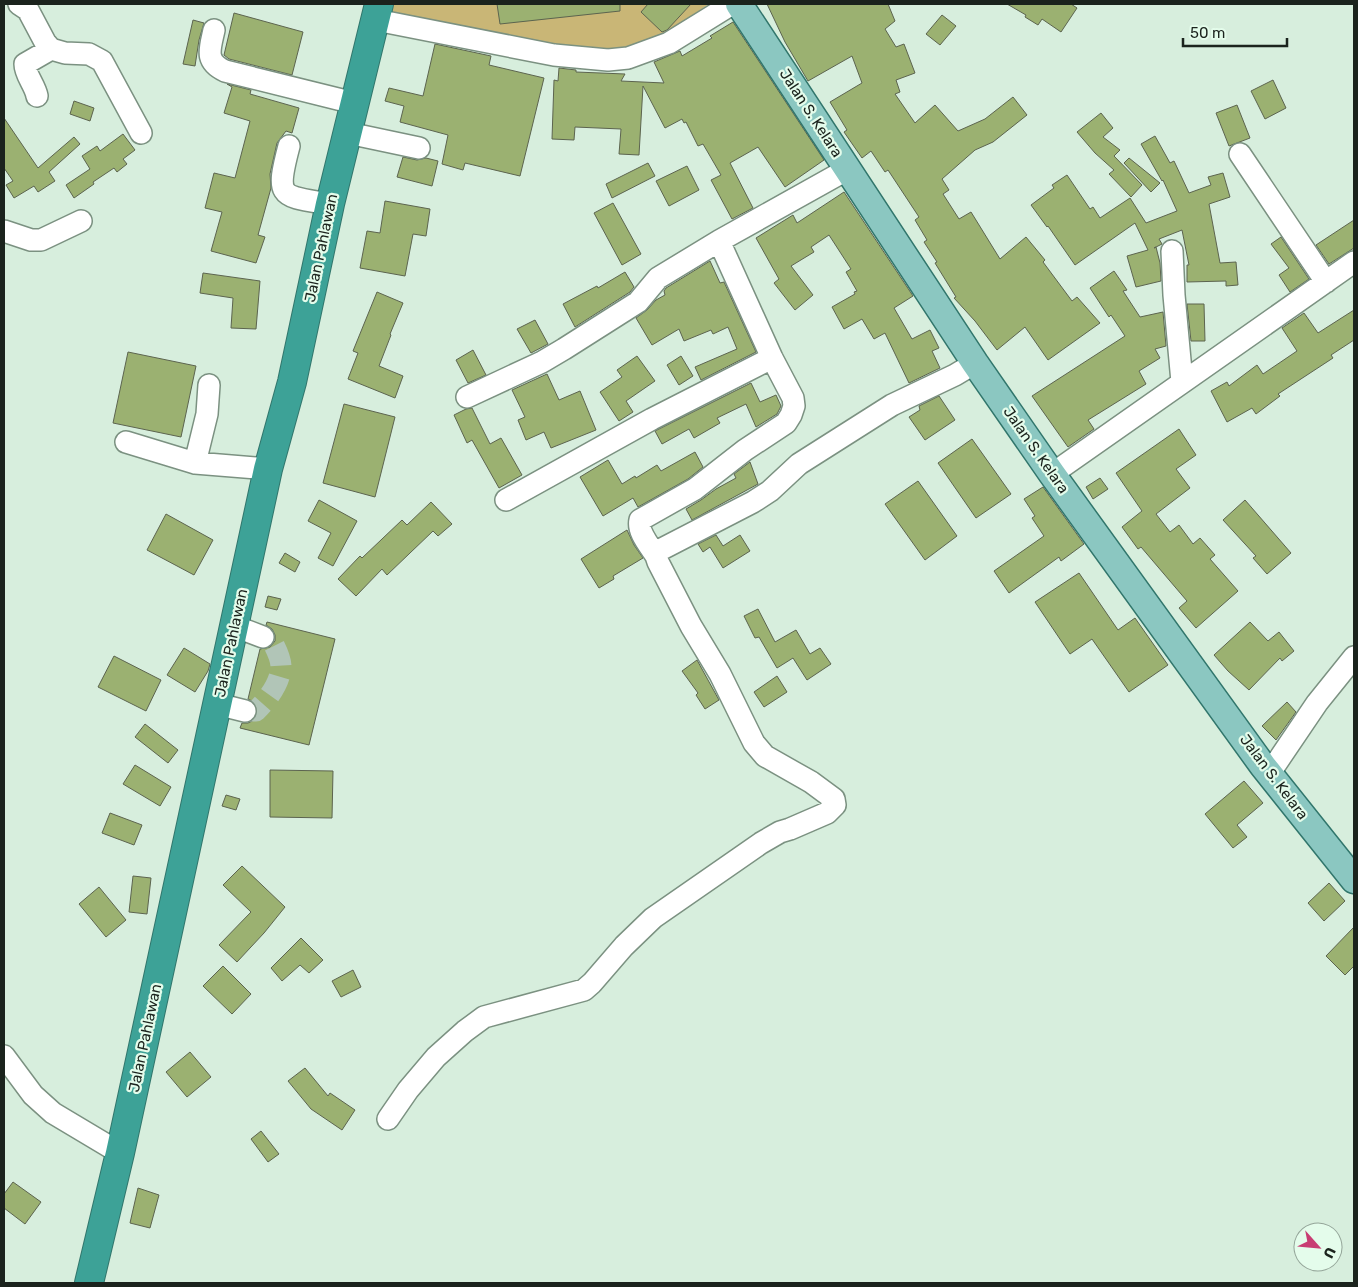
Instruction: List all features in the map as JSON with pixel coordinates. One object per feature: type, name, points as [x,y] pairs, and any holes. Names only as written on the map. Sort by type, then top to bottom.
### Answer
[{"type":"highway","name":"Jalan Pahlawan","points":[[89,1283],[120,1153],[268,470],[292,382],[330,204],[378,12]]},
{"type":"main road","name":"Jalan S. Kelara","points":[[739,4],[975,363],[1052,474],[1269,774],[1354,880]]},
{"type":"street","points":[[19,4],[28,10],[44,42],[51,49],[65,54],[89,54],[102,61],[141,133]]},
{"type":"street","points":[[378,12],[554,55],[608,60],[628,58],[669,43],[732,4]]},
{"type":"street","points":[[214,30],[210,51],[211,61],[215,66],[224,71],[354,103]]},
{"type":"street","points":[[37,96],[36,87],[25,69],[25,64],[51,49]]},
{"type":"street","points":[[348,133],[419,148]]},
{"type":"street","points":[[289,146],[282,180],[283,188],[287,194],[293,198],[330,204]]},
{"type":"street","points":[[1240,154],[1326,282]]},
{"type":"street","points":[[467,397],[542,362],[564,349],[643,298],[658,278],[719,241],[848,169]]},
{"type":"street","points":[[4,231],[31,240],[41,240],[81,221]]},
{"type":"street","points":[[388,1119],[408,1090],[436,1057],[484,1017],[584,990],[624,946],[653,918],[761,843],[780,832],[790,830],[826,812],[835,805],[834,799],[828,794],[765,756],[754,743],[720,674],[691,626],[639,524],[640,520],[695,489],[745,450],[786,423],[794,406],[793,398],[772,358],[719,241]]},
{"type":"street","points":[[1172,251],[1182,382]]},
{"type":"street","points":[[1052,474],[1354,262]]},
{"type":"street","points":[[506,500],[652,419],[772,358]]},
{"type":"street","points":[[656,556],[658,550],[753,502],[770,490],[799,464],[892,405],[955,375],[975,363]]},
{"type":"street","points":[[195,464],[207,414],[209,385]]},
{"type":"street","points":[[126,442],[195,464],[268,470]]},
{"type":"street","points":[[234,626],[264,637]]},
{"type":"street","points":[[1269,774],[1317,703],[1354,657]]},
{"type":"street","points":[[217,704],[245,711]]},
{"type":"street","points":[[4,1056],[33,1095],[53,1113],[120,1153]]},
{"type":"shaded area","points":[[391,4],[709,4],[653,42],[609,53],[388,17]]},
{"type":"building","points":[[497,4],[620,4],[620,11],[500,24]]},
{"type":"building","points":[[648,4],[691,4],[667,30],[662,32],[641,12]]},
{"type":"building","points":[[767,4],[888,4],[895,21],[885,29],[896,47],[904,44],[915,73],[896,80],[900,92],[895,94],[915,123],[935,105],[958,131],[985,119],[1013,97],[1027,115],[993,142],[975,150],[942,179],[949,190],[943,194],[959,219],[971,212],[1000,259],[1026,237],[1045,260],[1043,262],[1072,301],[1077,297],[1100,323],[1048,360],[1025,327],[997,350],[975,321],[954,298],[956,297],[924,242],[927,240],[915,220],[919,217],[888,170],[885,172],[871,151],[862,158],[844,132],[847,130],[830,102],[862,83],[852,56],[808,81],[785,42]]},
{"type":"building","points":[[1007,4],[1071,4],[1077,8],[1061,32],[1042,19],[1038,25],[1025,17],[1026,15]]},
{"type":"building","points":[[234,13],[303,32],[292,75],[229,59],[224,55]]},
{"type":"building","points":[[942,15],[956,26],[940,45],[926,34]]},
{"type":"building","points":[[193,20],[204,23],[195,66],[183,64]]},
{"type":"building","points":[[733,22],[824,160],[785,187],[758,147],[730,163],[753,208],[732,219],[711,180],[721,175],[703,144],[698,146],[686,122],[684,123],[682,119],[665,128],[643,86],[639,155],[619,154],[621,129],[575,127],[574,140],[552,139],[554,80],[558,81],[559,68],[576,70],[576,72],[625,74],[621,81],[664,83],[654,62],[680,51],[682,56],[712,38],[710,36]]},
{"type":"building","points":[[435,44],[491,56],[489,65],[544,78],[520,176],[465,163],[463,170],[442,164],[448,135],[400,122],[404,106],[385,101],[389,88],[423,96]]},
{"type":"building","points":[[1273,80],[1286,108],[1265,119],[1251,91]]},
{"type":"building","points":[[227,84],[251,90],[250,94],[299,108],[292,133],[286,131],[277,143],[270,174],[271,188],[258,235],[265,237],[256,263],[211,251],[222,212],[205,208],[214,173],[235,178],[250,121],[224,113],[232,87]]},
{"type":"building","points":[[74,101],[94,108],[90,121],[70,114]]},
{"type":"building","points":[[1237,105],[1250,138],[1229,146],[1216,113]]},
{"type":"building","points":[[1101,113],[1113,128],[1103,137],[1120,150],[1114,156],[1142,185],[1131,197],[1109,174],[1114,170],[1095,153],[1077,132]]},
{"type":"building","points":[[4,118],[38,168],[74,137],[80,144],[49,172],[55,181],[38,192],[34,186],[14,198],[6,185],[13,181],[4,168]]},
{"type":"building","points":[[123,134],[135,150],[123,159],[127,164],[117,172],[114,168],[74,198],[66,185],[90,169],[82,156],[97,146],[100,151]]},
{"type":"building","points":[[1155,136],[1170,163],[1174,161],[1189,193],[1211,185],[1208,177],[1223,173],[1230,197],[1209,204],[1220,263],[1236,262],[1238,285],[1226,286],[1226,281],[1187,282],[1187,265],[1189,265],[1182,230],[1159,239],[1162,244],[1156,247],[1160,263],[1161,281],[1136,287],[1127,256],[1148,250],[1135,223],[1075,265],[1031,205],[1054,188],[1052,185],[1067,175],[1090,209],[1093,207],[1100,218],[1130,198],[1146,223],[1177,211],[1163,180],[1141,144]]},
{"type":"building","points":[[403,157],[417,160],[426,158],[438,161],[432,186],[397,177]]},
{"type":"building","points":[[1129,158],[1160,183],[1151,192],[1124,163]]},
{"type":"building","points":[[648,163],[655,176],[612,198],[606,184]]},
{"type":"building","points":[[687,166],[699,190],[669,206],[656,181]]},
{"type":"building","points":[[844,192],[913,296],[894,308],[912,339],[930,330],[939,348],[932,351],[940,368],[909,383],[885,333],[874,339],[862,319],[844,329],[832,307],[857,291],[846,272],[851,269],[829,235],[811,247],[814,252],[791,266],[813,295],[795,310],[774,283],[779,279],[756,238],[793,215],[797,223]]},
{"type":"building","points":[[385,201],[430,209],[426,236],[413,234],[405,276],[360,268],[367,231],[380,233]]},
{"type":"building","points":[[613,203],[641,254],[622,265],[594,213]]},
{"type":"building","points":[[1354,220],[1354,248],[1329,264],[1316,245]]},
{"type":"building","points":[[1281,237],[1309,279],[1290,292],[1279,275],[1289,268],[1271,244]]},
{"type":"building","points":[[710,261],[720,283],[724,282],[756,352],[701,380],[695,367],[737,349],[728,327],[713,334],[711,330],[684,341],[679,329],[652,345],[636,318],[656,300],[665,295],[664,291],[666,288]]},
{"type":"building","points":[[1114,271],[1127,290],[1123,291],[1140,317],[1163,312],[1166,346],[1155,349],[1160,358],[1139,371],[1146,384],[1088,420],[1094,429],[1068,447],[1032,396],[1125,336],[1111,315],[1109,317],[1090,288]]},
{"type":"building","points":[[625,272],[634,287],[630,292],[575,327],[563,304],[597,286],[598,288]]},
{"type":"building","points":[[203,273],[260,281],[256,329],[231,328],[233,298],[200,293]]},
{"type":"building","points":[[377,292],[403,303],[379,366],[403,376],[395,398],[348,379],[358,353],[353,351]]},
{"type":"building","points":[[1187,304],[1204,304],[1205,341],[1191,341]]},
{"type":"building","points":[[1354,310],[1354,340],[1331,355],[1333,358],[1278,394],[1280,396],[1256,414],[1252,408],[1227,422],[1211,391],[1227,382],[1229,386],[1257,365],[1263,374],[1297,351],[1282,328],[1304,313],[1318,333]]},
{"type":"building","points":[[535,320],[548,344],[531,353],[517,329]]},
{"type":"building","points":[[473,350],[486,375],[468,383],[456,360]]},
{"type":"building","points":[[128,352],[196,366],[181,437],[113,423]]},
{"type":"building","points":[[637,356],[655,381],[626,401],[633,412],[619,421],[600,392],[622,377],[617,370]]},
{"type":"building","points":[[681,356],[693,376],[679,385],[667,365]]},
{"type":"building","points":[[547,374],[559,400],[580,391],[596,430],[551,448],[544,432],[526,440],[518,420],[525,417],[512,390]]},
{"type":"building","points":[[751,383],[760,402],[776,395],[781,406],[777,414],[756,427],[746,404],[717,418],[720,423],[694,438],[689,429],[662,444],[655,431]]},
{"type":"building","points":[[939,396],[955,420],[925,440],[909,417],[920,410],[919,406]]},
{"type":"building","points":[[344,404],[395,417],[375,497],[323,483]]},
{"type":"building","points":[[472,408],[490,444],[501,438],[522,475],[499,488],[472,440],[467,443],[454,415]]},
{"type":"building","points":[[1179,429],[1196,455],[1176,469],[1190,488],[1156,514],[1170,532],[1179,525],[1193,544],[1200,538],[1215,555],[1210,559],[1238,591],[1196,628],[1179,608],[1187,601],[1141,547],[1138,549],[1122,527],[1142,511],[1116,473]]},
{"type":"building","points":[[972,439],[1011,494],[976,518],[938,463]]},
{"type":"building","points":[[695,452],[703,467],[688,479],[638,507],[633,498],[603,516],[580,477],[608,460],[622,484],[657,465],[661,471]]},
{"type":"building","points":[[750,462],[758,484],[692,520],[686,509],[736,478],[734,474]]},
{"type":"building","points":[[1100,478],[1108,489],[1093,499],[1086,487]]},
{"type":"building","points":[[918,481],[957,536],[925,560],[885,504]]},
{"type":"building","points":[[1043,487],[1084,544],[1061,561],[1059,557],[1009,593],[994,571],[1044,536],[1032,518],[1035,516],[1024,499]]},
{"type":"building","points":[[319,500],[357,521],[333,566],[318,558],[331,533],[308,521]]},
{"type":"building","points":[[1245,500],[1291,553],[1267,574],[1253,558],[1256,556],[1223,520]]},
{"type":"building","points":[[431,502],[452,524],[438,536],[433,531],[387,575],[382,569],[356,596],[338,579],[360,556],[362,558],[402,520],[407,525]]},
{"type":"building","points":[[166,514],[213,540],[194,575],[147,550]]},
{"type":"building","points":[[627,530],[643,558],[613,576],[614,579],[599,588],[581,559]]},
{"type":"building","points":[[716,535],[723,546],[740,535],[750,551],[723,568],[710,547],[703,552],[698,544]]},
{"type":"building","points":[[285,553],[300,562],[295,572],[279,563]]},
{"type":"building","points":[[1079,573],[1118,630],[1135,618],[1168,665],[1129,692],[1092,639],[1070,654],[1035,602]]},
{"type":"building","points":[[268,596],[281,599],[277,610],[265,607]]},
{"type":"building","points":[[758,609],[775,642],[796,630],[810,654],[820,648],[831,664],[807,680],[793,658],[777,668],[759,637],[755,638],[744,616]]},
{"type":"building","points":[[267,622],[335,639],[309,745],[240,728],[242,723],[254,720],[257,714],[257,707],[254,702],[248,699],[260,649],[270,647],[275,641],[275,635],[272,629],[266,625]]},
{"type":"building","points":[[1250,622],[1268,641],[1279,632],[1294,651],[1282,661],[1280,658],[1249,690],[1214,655]]},
{"type":"building","points":[[184,648],[210,664],[208,671],[195,692],[167,675]]},
{"type":"building","points":[[114,656],[161,680],[146,711],[98,687]]},
{"type":"building","points":[[697,660],[719,700],[705,709],[696,695],[698,693],[682,671]]},
{"type":"building","points":[[777,676],[787,692],[764,707],[754,692]]},
{"type":"building","points":[[1287,702],[1296,712],[1276,740],[1262,726]]},
{"type":"building","points":[[145,724],[178,750],[168,763],[135,737]]},
{"type":"building","points":[[135,765],[171,787],[160,806],[123,784]]},
{"type":"building","points":[[270,770],[333,771],[332,818],[270,817]]},
{"type":"building","points":[[1244,781],[1263,803],[1237,825],[1247,837],[1233,848],[1205,814]]},
{"type":"building","points":[[226,795],[240,799],[236,810],[222,806]]},
{"type":"building","points":[[110,813],[142,825],[134,845],[102,833]]},
{"type":"building","points":[[242,866],[285,907],[237,962],[219,945],[251,912],[223,885]]},
{"type":"building","points":[[133,876],[151,878],[147,914],[129,912]]},
{"type":"building","points":[[1329,883],[1345,901],[1324,921],[1308,903]]},
{"type":"building","points":[[99,887],[126,920],[106,937],[79,904]]},
{"type":"building","points":[[1354,927],[1354,966],[1345,975],[1326,956]]},
{"type":"building","points":[[301,938],[323,960],[309,973],[300,965],[282,981],[271,968]]},
{"type":"building","points":[[223,966],[251,994],[232,1014],[203,986]]},
{"type":"building","points":[[353,970],[361,987],[341,997],[332,981]]},
{"type":"building","points":[[190,1052],[211,1077],[187,1097],[166,1072]]},
{"type":"building","points":[[305,1068],[328,1096],[330,1093],[355,1110],[342,1130],[311,1109],[288,1081]]},
{"type":"building","points":[[261,1131],[279,1154],[268,1162],[251,1139]]},
{"type":"building","points":[[13,1182],[41,1202],[25,1224],[4,1208],[4,1194]]},
{"type":"building","points":[[138,1188],[159,1195],[150,1228],[130,1223]]},
{"type":"tunnel","points":[[245,711],[256,711],[260,707],[272,691],[280,673],[281,664],[277,650],[272,641],[263,637]]}]
